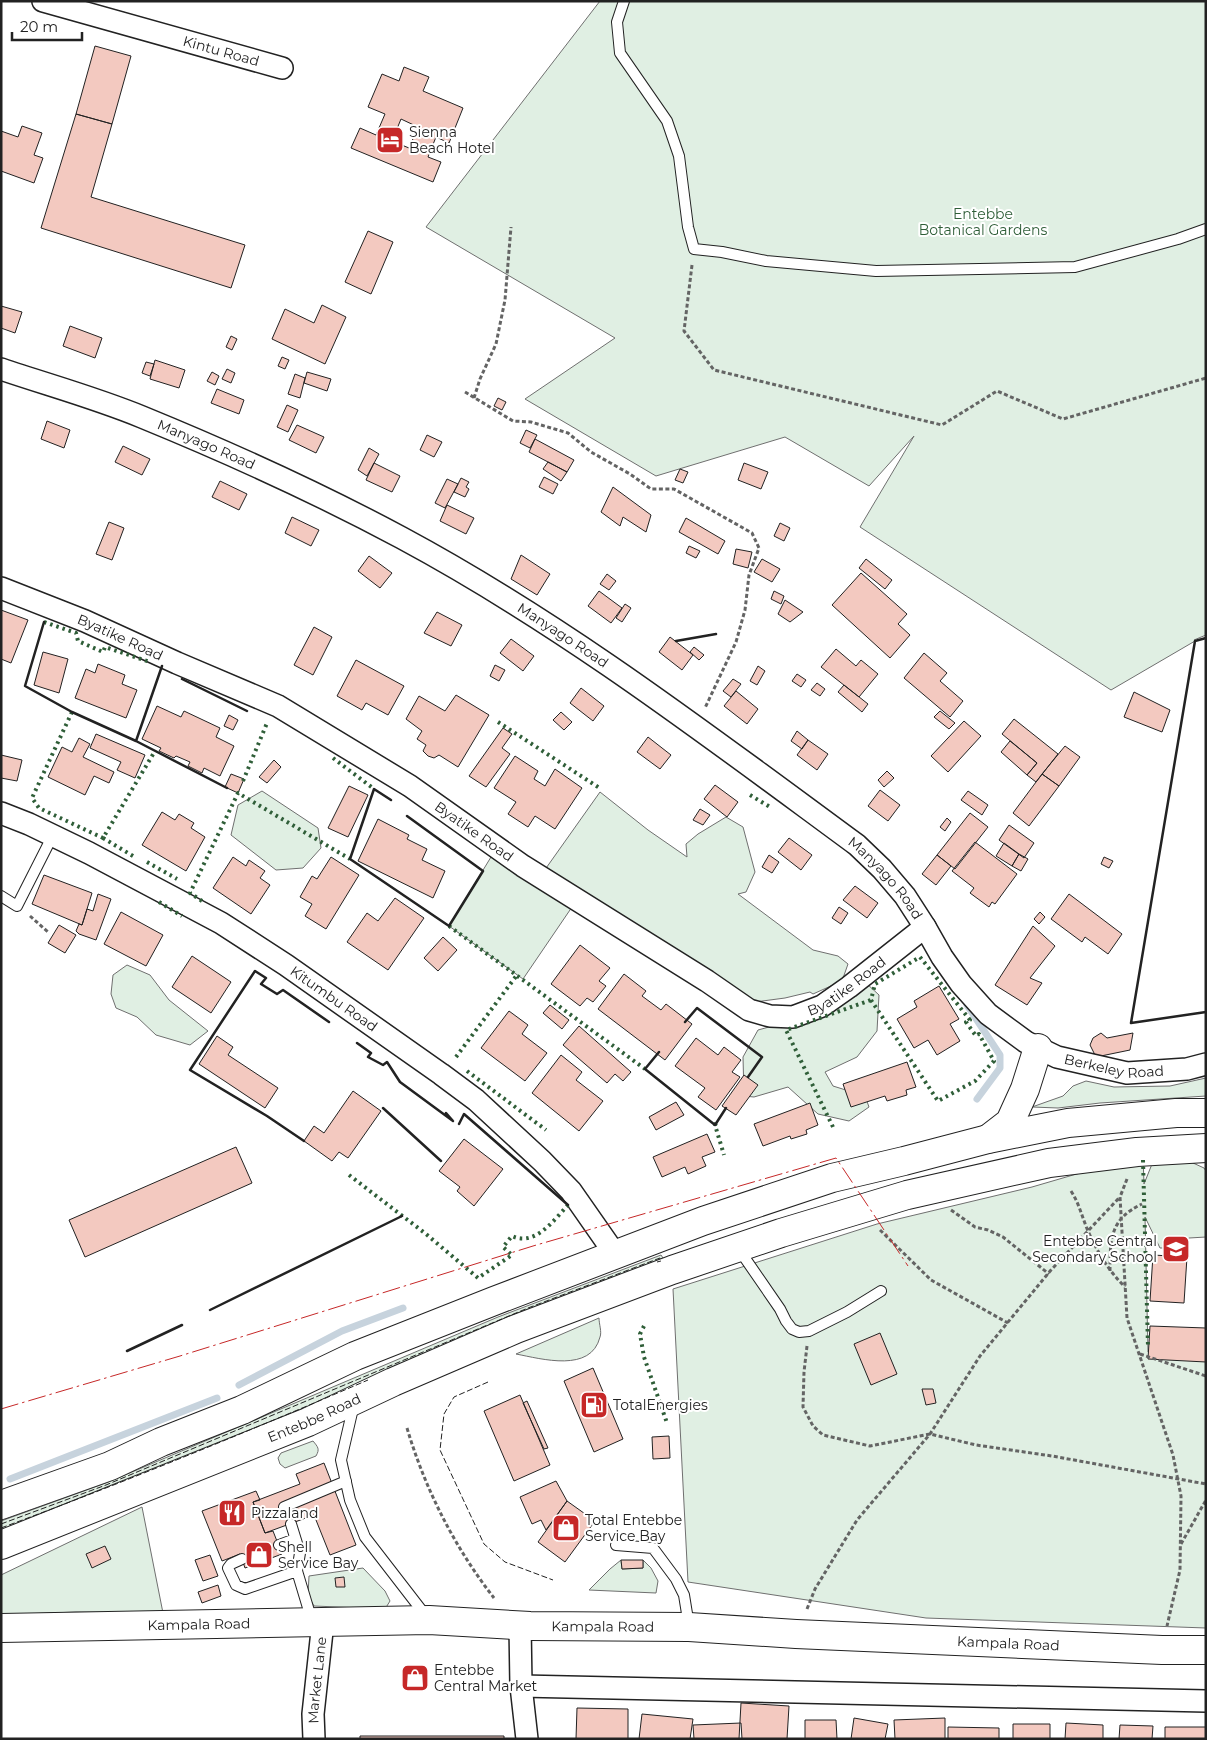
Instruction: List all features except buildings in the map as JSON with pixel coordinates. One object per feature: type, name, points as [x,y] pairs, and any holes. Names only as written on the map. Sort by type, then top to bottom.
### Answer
[{"type":"main road","points":[[988,1139],[1010,1122],[1025,1089],[1032,1045]]},
{"type":"main road","points":[[1,1505],[110,1466],[161,1442],[242,1410],[355,1356],[703,1221],[832,1178],[988,1139],[1068,1123],[1176,1113],[1206,1113]]},
{"type":"main road","name":"Entebbe Road","points":[[1,1545],[308,1422],[393,1382],[516,1329],[781,1233],[907,1195],[1049,1163],[1137,1152],[1206,1148]]},
{"type":"main road","name":"Kampala Road","points":[[1,1628],[429,1620],[517,1625],[690,1627],[796,1634],[1162,1650],[1206,1650]]},
{"type":"street","name":"Kintu Road","points":[[43,1],[282,68]]},
{"type":"street","name":"Manyago Road","points":[[1,369],[140,416],[307,489],[403,538],[521,607],[636,684],[857,845],[882,869],[904,896],[961,984],[988,1014],[1032,1045]]},
{"type":"street","name":"Byatike Road","points":[[1,588],[85,620],[177,663],[278,706],[410,786],[523,866],[707,981],[749,1010],[770,1016],[793,1017],[822,1006],[925,927]]},
{"type":"street","name":"Kitumbu Road","points":[[1,813],[53,835],[154,886],[221,923],[355,1013],[476,1100],[542,1161],[572,1191],[615,1254]]},
{"type":"street","name":"Berkeley Road","points":[[1032,1045],[1057,1057],[1126,1073],[1187,1069],[1206,1064]]},
{"type":"street","name":"Market Lane","points":[[314,1739],[313,1714],[318,1622]]},
{"type":"street","points":[[517,1625],[527,1739]]},
{"type":"street","points":[[522,1686],[1206,1701]]},
{"type":"lane","points":[[624,1],[617,22],[620,53],[667,121],[679,156],[688,227],[694,249],[722,252],[766,262],[876,271],[1075,266],[1178,239],[1206,229]]},
{"type":"lane","points":[[1,896],[17,906],[53,835]]},
{"type":"lane","points":[[738,1248],[792,1329],[799,1332],[809,1331],[847,1312],[881,1291]]},
{"type":"lane","points":[[354,1401],[340,1460],[350,1500],[365,1537],[429,1620]]},
{"type":"lane","points":[[284,1507],[346,1481]]},
{"type":"lane","points":[[291,1524],[300,1553],[297,1572],[318,1622]]},
{"type":"lane","points":[[279,1545],[295,1539]]},
{"type":"lane","points":[[616,1545],[653,1548],[676,1579],[684,1595],[690,1627]]},
{"type":"lane","points":[[242,1559],[231,1564],[228,1568],[236,1585],[245,1589],[297,1572]]},
{"type":"path","points":[[474,398],[496,344],[505,300],[511,227]]},
{"type":"path","points":[[694,249],[684,331],[714,370],[942,425],[997,391],[1063,419],[1206,378]]},
{"type":"path","points":[[465,392],[513,421],[531,422],[568,433],[591,452],[630,474],[650,488],[674,489],[752,533],[759,548],[749,575],[745,610],[736,642],[696,728]]},
{"type":"path","points":[[17,906],[48,932]]},
{"type":"path","points":[[796,1634],[815,1589],[857,1520],[930,1434],[980,1356],[1048,1274],[1120,1197],[1137,1152]]},
{"type":"path","points":[[1070,1191],[1077,1200],[1088,1231],[1110,1272],[1126,1287]]},
{"type":"path","points":[[1120,1197],[1127,1318],[1173,1455],[1181,1496],[1180,1570],[1162,1650]]},
{"type":"path","points":[[1110,1272],[1110,1242],[1115,1227],[1130,1210],[1142,1204]]},
{"type":"path","points":[[946,1207],[975,1227],[988,1230],[1003,1237],[1048,1274]]},
{"type":"path","points":[[880,1230],[931,1280],[1008,1323]]},
{"type":"path","points":[[809,1331],[804,1372],[803,1407],[813,1426],[823,1435],[870,1446],[930,1434],[976,1445],[1052,1456],[1206,1484]]},
{"type":"path","points":[[1140,1354],[1206,1376]]},
{"type":"path","points":[[407,1428],[424,1480],[448,1526],[475,1574],[517,1625]]},
{"type":"path","points":[[1181,1544],[1206,1500]]},
{"type":"green space","name":"Entebbe Botanical Gardens","points":[[600,1],[1206,1],[1206,635],[1194,640],[1111,690],[860,527],[914,436],[869,486],[785,437],[656,476],[525,399],[615,338],[426,227]]},
{"type":"green space","points":[[262,791],[318,828],[321,848],[303,868],[276,870],[231,835],[238,805]]},
{"type":"green space","points":[[600,792],[648,830],[687,857],[686,844],[698,834],[726,817],[743,827],[755,872],[746,892],[738,894],[813,950],[838,956],[848,964],[842,981],[813,994],[810,992],[755,1002],[544,871]]},
{"type":"green space","points":[[491,857],[572,907],[523,979],[449,926]]},
{"type":"green space","points":[[127,965],[150,975],[169,1000],[208,1031],[190,1045],[156,1035],[137,1017],[116,1008],[111,994],[113,975]]},
{"type":"green space","points":[[865,982],[879,995],[877,1031],[857,1057],[825,1072],[833,1086],[865,1096],[869,1107],[849,1121],[818,1114],[788,1087],[754,1097],[744,1096],[743,1057],[758,1030],[780,1024]]},
{"type":"green space","points":[[1206,1078],[1206,1096],[1100,1103],[1058,1108],[1032,1107],[1063,1096],[1073,1086],[1086,1081],[1114,1087],[1170,1086]]},
{"type":"green space","points":[[1169,1152],[1204,1168],[1206,1171],[1206,1237],[1189,1238],[1176,1248],[1160,1248],[1145,1217],[1148,1352],[1206,1361],[1206,1628],[926,1618],[688,1582],[673,1289],[877,1224],[1032,1187],[1145,1154],[1143,1156],[1144,1184],[1152,1164]]},
{"type":"green space","points":[[661,1255],[663,1258],[662,1263],[103,1492],[1,1530],[1,1521],[106,1483],[498,1317]]},
{"type":"green space","points":[[599,1318],[600,1337],[595,1348],[587,1356],[576,1360],[564,1361],[539,1359],[516,1354]]},
{"type":"green space","points":[[313,1441],[318,1448],[316,1456],[285,1468],[280,1464],[278,1458],[281,1453]]},
{"type":"green space","points":[[142,1507],[163,1613],[76,1612],[1,1615],[1,1575]]},
{"type":"green space","points":[[621,1560],[622,1569],[643,1568],[643,1560],[651,1568],[658,1581],[656,1593],[589,1590]]},
{"type":"green space","points":[[363,1568],[385,1591],[390,1601],[385,1609],[314,1606],[308,1595],[309,1576]]},
{"type":"waterway","points":[[967,1005],[1000,1055],[1000,1068],[977,1099]]},
{"type":"waterway","points":[[239,1385],[342,1331],[403,1308]]},
{"type":"waterway","points":[[10,1479],[217,1398]]},
{"type":"hedge","points":[[44,622],[76,633],[78,641],[103,652],[105,647],[150,662]]},
{"type":"hedge","points":[[72,712],[32,798],[39,808],[103,838]]},
{"type":"hedge","points":[[498,722],[601,789]]},
{"type":"hedge","points":[[243,781],[267,723]]},
{"type":"hedge","points":[[133,856],[103,838],[155,751]]},
{"type":"hedge","points":[[333,758],[374,789]]},
{"type":"hedge","points":[[202,901],[190,893],[238,793],[350,859]]},
{"type":"hedge","points":[[750,795],[770,807]]},
{"type":"hedge","points":[[147,862],[177,879]]},
{"type":"hedge","points":[[159,902],[182,916]]},
{"type":"hedge","points":[[449,926],[645,1069]]},
{"type":"hedge","points":[[920,957],[970,1020],[966,1022],[976,1036],[979,1034],[994,1061],[975,1081],[938,1101],[871,1000],[875,984],[920,957]]},
{"type":"hedge","points":[[456,1057],[517,975]]},
{"type":"hedge","points":[[833,1127],[786,1030],[871,1000]]},
{"type":"hedge","points":[[467,1071],[546,1130]]},
{"type":"hedge","points":[[716,1123],[724,1155]]},
{"type":"hedge","points":[[1143,1160],[1148,1346]]},
{"type":"hedge","points":[[349,1175],[426,1234],[478,1278],[512,1255],[503,1247],[512,1236],[528,1238],[536,1235],[550,1224],[568,1205]]},
{"type":"hedge","points":[[644,1326],[640,1334],[644,1357],[667,1423]]},
{"type":"fence","points":[[1,1524],[106,1485],[528,1308],[660,1258],[661,1261],[657,1262]]},
{"type":"fence","points":[[1,1528],[186,1456],[368,1380]]},
{"type":"fence","points":[[488,1382],[454,1397],[444,1414],[440,1450],[484,1544],[505,1562],[553,1580]]},
{"type":"wall","points":[[44,622],[25,686],[72,712],[136,741]]},
{"type":"wall","points":[[676,641],[716,634]]},
{"type":"wall","points":[[1206,638],[1195,641],[1131,1023],[1206,1012]]},
{"type":"wall","points":[[162,666],[136,741],[227,788]]},
{"type":"wall","points":[[182,679],[247,711]]},
{"type":"wall","points":[[391,800],[374,789],[350,859],[449,926],[483,871],[407,816]]},
{"type":"wall","points":[[304,1141],[267,1116],[190,1070],[255,971],[266,978],[261,984],[277,994],[283,990],[329,1022]]},
{"type":"wall","points":[[685,1022],[697,1008],[762,1057],[748,1077]]},
{"type":"wall","points":[[357,1043],[371,1053],[368,1057],[383,1065],[387,1062],[400,1082],[453,1121],[446,1113]]},
{"type":"wall","points":[[659,1052],[645,1069],[715,1125],[726,1108]]},
{"type":"wall","points":[[383,1108],[441,1161]]},
{"type":"wall","points":[[459,1124],[464,1114],[568,1205]]},
{"type":"wall","points":[[210,1310],[402,1216]]},
{"type":"wall","points":[[127,1351],[182,1325]]},
{"type":"power","points":[[1,1409],[180,1356],[533,1246],[836,1158],[908,1266]]},
{"type":"place","name":"Sienna Beach Hotel","points":[[390,140]]},
{"type":"place","name":"Entebbe Central Secondary School","points":[[1176,1249]]},
{"type":"place","name":"TotalEnergies","points":[[594,1405]]},
{"type":"place","name":"Pizzaland","points":[[232,1513]]},
{"type":"place","name":"Total Entebbe Service Bay","points":[[566,1528]]},
{"type":"place","name":"Shell Service Bay","points":[[259,1555]]},
{"type":"place","name":"Entebbe Central Market","points":[[415,1678]]}]
